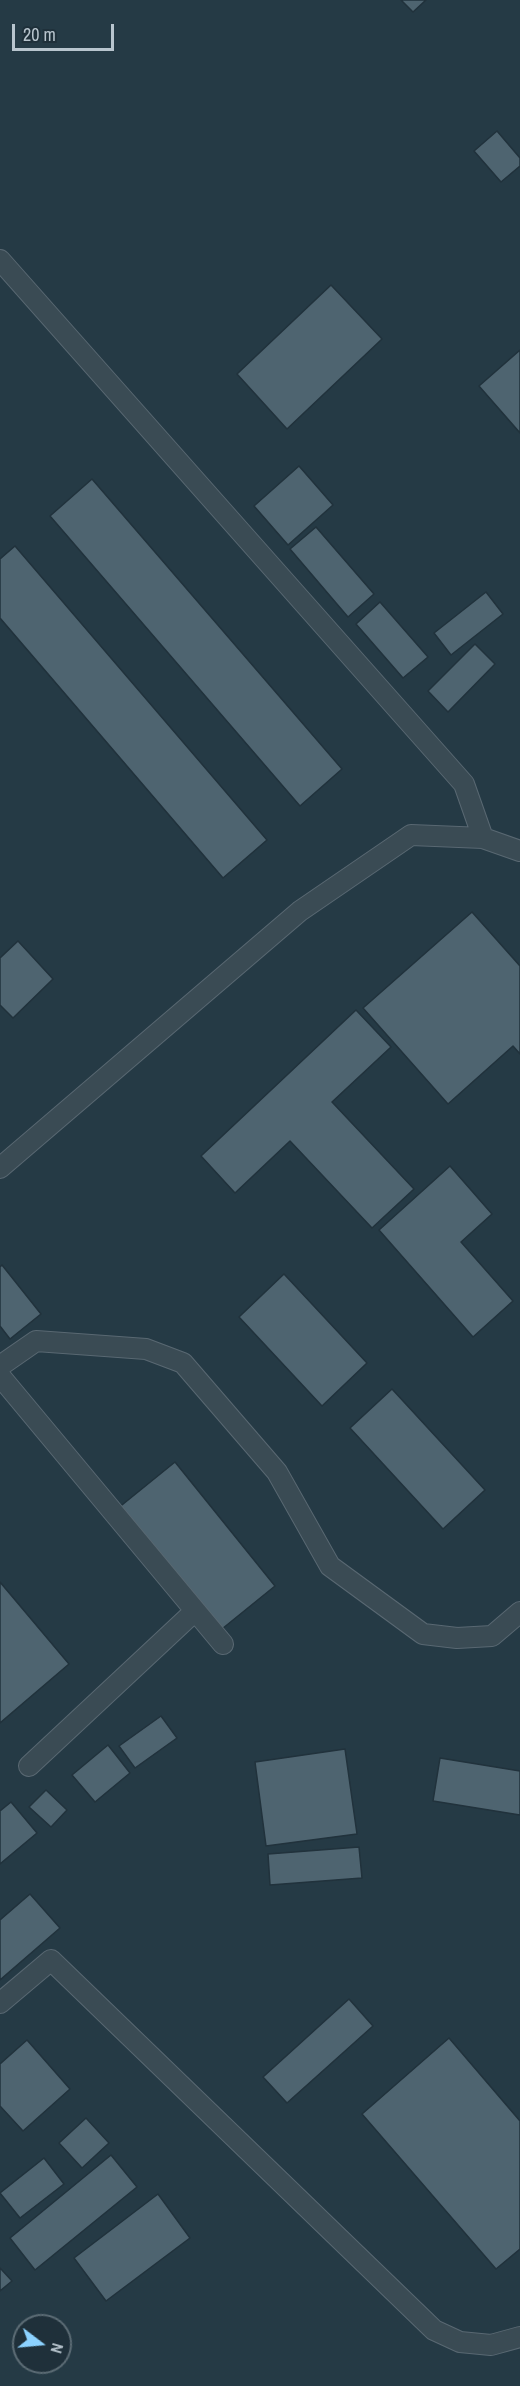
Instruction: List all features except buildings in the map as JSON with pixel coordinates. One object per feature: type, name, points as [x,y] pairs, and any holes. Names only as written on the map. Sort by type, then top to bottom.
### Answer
[{"type":"lane","points":[[0,260],[464,784],[483,838]]},
{"type":"lane","points":[[0,1168],[300,910],[411,835],[483,838],[520,851]]},
{"type":"lane","points":[[0,1366],[36,1341],[146,1349],[183,1363],[277,1472],[330,1566],[423,1634],[457,1638],[492,1636],[520,1612]]},
{"type":"lane","points":[[0,1376],[223,1644]]},
{"type":"lane","points":[[29,1766],[195,1611]]},
{"type":"lane","points":[[0,2002],[51,1960],[434,2330],[460,2342],[491,2345],[520,2337]]}]
